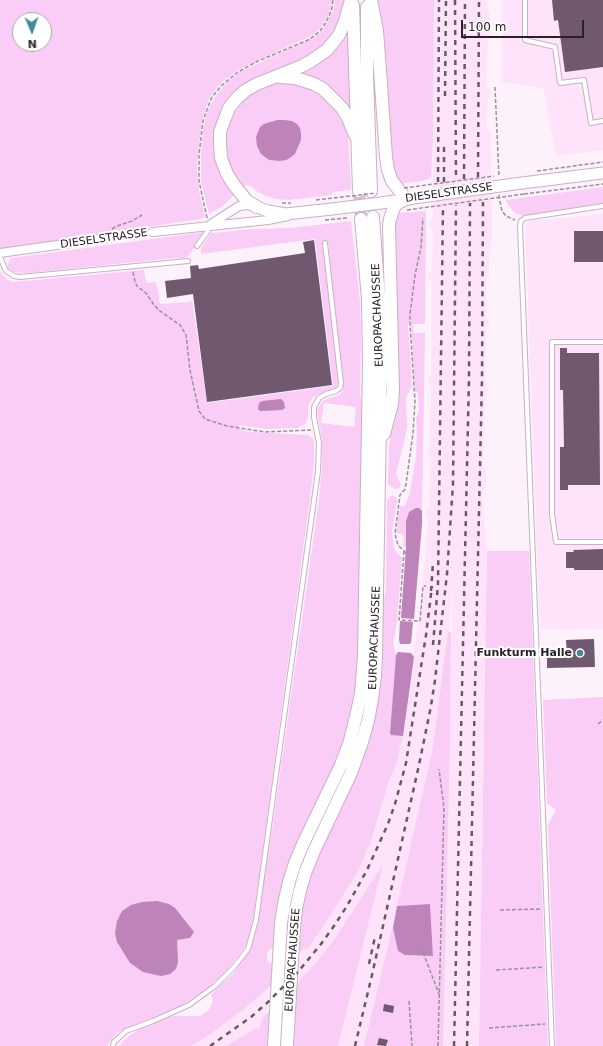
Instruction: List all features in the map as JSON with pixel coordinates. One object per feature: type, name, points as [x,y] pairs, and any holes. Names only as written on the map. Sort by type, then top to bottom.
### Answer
[{"type":"main road","points":[[257,207],[241,194],[227,174],[221,158],[220,144],[220,132],[224,121],[237,98],[246,90],[302,66],[327,50],[339,35],[352,0]]},
{"type":"main road","points":[[352,0],[357,140]]},
{"type":"main road","points":[[367,0],[367,76],[372,194]]},
{"type":"main road","points":[[371,0],[377,31],[388,170],[392,181],[406,199],[398,203],[394,208],[389,225],[394,391],[379,458]]},
{"type":"main road","points":[[271,78],[300,79],[314,84],[323,89],[342,108],[357,140],[372,194]]},
{"type":"main road","name":"EUROPACHAUSSEE","points":[[287,1046],[294,926],[300,891],[305,873],[314,851],[351,772],[362,742],[368,721],[375,677],[381,359],[380,314],[362,218]]},
{"type":"main road","name":"EUROPACHAUSSEE","points":[[274,1046],[281,923],[289,882],[303,844],[332,784],[349,744],[358,711],[363,675],[369,366],[368,299],[362,218]]},
{"type":"street","name":"DIESELSTRASSE","points":[[208,226],[239,206],[246,205],[278,213],[294,213],[332,209],[372,194],[406,199],[523,189],[603,173]]},
{"type":"street","name":"DIESELSTRASSE","points":[[153,232],[268,220],[281,218],[294,213]]},
{"type":"street","name":"DIESELSTRASSE","points":[[0,253],[114,237]]},
{"type":"lane","points":[[525,0],[525,40],[554,47],[560,83],[584,80],[591,123],[603,121]]},
{"type":"lane","points":[[552,1046],[520,226],[521,221],[525,218],[603,206]]},
{"type":"lane","points":[[197,246],[208,231],[208,226]]},
{"type":"lane","name":"DIESELSTRASSE","points":[[114,237],[153,232]]},
{"type":"lane","points":[[112,1046],[114,1042],[126,1031],[189,1005],[215,986],[234,968],[248,949],[256,920],[318,471],[319,443],[314,417],[314,407],[319,398],[336,391],[340,388],[341,383],[325,243]]},
{"type":"lane","points":[[0,257],[6,271],[20,277],[188,261]]},
{"type":"lane","points":[[603,342],[552,342],[552,514],[556,542],[603,542]]},
{"type":"path","points":[[495,87],[499,179]]},
{"type":"path","points":[[536,171],[603,162]]},
{"type":"path","points":[[406,199],[498,176]]},
{"type":"path","points":[[406,199],[603,184]]},
{"type":"path","points":[[332,209],[372,194]]},
{"type":"path","points":[[499,195],[502,211],[506,216],[521,221]]},
{"type":"path","points":[[332,209],[362,218]]},
{"type":"path","points":[[105,239],[111,229],[132,221],[142,215]]},
{"type":"path","points":[[423,218],[421,247],[415,275],[410,314],[415,401],[413,433],[405,489],[400,494],[395,534],[398,545],[405,552],[399,620],[420,621],[423,586],[426,586]]},
{"type":"path","points":[[132,266],[137,286],[146,294],[160,311],[180,326],[186,334],[190,370],[199,412],[205,419],[227,426],[265,432],[316,430]]},
{"type":"path","points":[[598,724],[603,720]]},
{"type":"path","points":[[438,1046],[444,808],[440,769]]},
{"type":"path","points":[[500,910],[547,909]]},
{"type":"path","points":[[421,947],[439,996]]},
{"type":"path","points":[[496,970],[549,967]]},
{"type":"path","points":[[409,1001],[412,1046]]},
{"type":"path","points":[[489,1028],[551,1023]]},
{"type":"shaded area","points":[[0,0],[332,0],[331,8],[324,23],[313,35],[237,71],[220,84],[210,97],[202,121],[197,170],[199,191],[205,217],[98,235],[0,249]]},
{"type":"shaded area","points":[[335,0],[344,0],[339,27],[316,54],[266,75],[218,122],[235,194],[223,206],[209,214],[201,181],[201,154],[203,129],[207,112],[214,98],[224,85],[238,73],[315,37],[326,25],[334,8]]},
{"type":"shaded area","points":[[377,0],[434,0],[433,138],[431,178],[422,181],[399,184],[393,176]]},
{"type":"shaded area","points":[[434,0],[488,0],[488,11],[490,14],[487,85],[490,89],[490,95],[488,97],[487,129],[491,132],[492,236],[489,277],[486,282],[486,316],[489,319],[489,325],[486,328],[485,385],[487,395],[485,396],[483,467],[486,470],[485,490],[482,495],[487,551],[479,1046],[441,1046],[453,569],[450,621],[433,747],[386,960],[364,1046],[338,1046],[382,865],[307,984],[297,979],[297,966],[304,948],[388,783],[397,762],[418,624],[429,520],[426,516],[426,511],[429,506],[430,457],[427,453],[427,448],[430,444],[429,412],[431,408],[431,386],[428,382],[428,377],[431,373],[432,282],[429,279],[429,273],[432,269],[433,231],[430,227],[430,221],[433,217]]},
{"type":"shaded area","points":[[502,0],[603,0],[603,150],[556,156],[543,88],[501,82]]},
{"type":"shaded area","points":[[347,21],[352,114],[295,74]]},
{"type":"shaded area","points":[[279,81],[313,87],[339,111],[348,135],[351,190],[333,192],[332,195],[288,200],[266,196],[249,185],[246,185],[244,188],[233,173],[228,161],[226,138],[228,123],[235,111],[248,96],[257,90]],"holes":[[[299,146],[290,158],[280,161],[269,160],[261,154]]]},
{"type":"shaded area","points":[[277,120],[292,121],[300,128],[301,134],[301,140],[295,154],[286,160],[280,161],[269,160],[261,154],[257,146],[256,137],[260,127],[264,124]]},
{"type":"shaded area","points":[[603,187],[603,203],[525,216],[515,213],[508,205],[506,200]]},
{"type":"shaded area","points":[[426,211],[425,324],[413,324],[414,333],[425,333],[422,511],[419,508],[416,508],[409,513],[406,521],[406,547],[403,546],[404,540],[402,534],[396,533],[400,506],[405,506],[410,492],[416,458],[416,418],[419,411],[418,393],[415,390],[411,323],[408,323],[412,387],[406,397],[407,426],[396,474],[401,485],[399,488],[395,489],[388,484],[389,446],[394,410],[393,226],[396,215],[399,213]]},
{"type":"shaded area","points":[[603,214],[603,629],[540,629],[525,228],[530,221]]},
{"type":"shaded area","points":[[351,221],[360,301],[361,337],[360,394],[362,408],[358,649],[357,675],[345,737],[337,760],[279,900],[273,947],[267,953],[268,962],[273,964],[272,985],[244,1009],[209,1035],[191,1046],[119,1046],[124,1040],[139,1029],[173,1016],[200,1016],[208,1011],[213,1002],[211,995],[233,974],[249,952],[257,923],[272,830],[319,500],[322,468],[322,439],[317,410],[322,402],[339,395],[343,391],[330,277],[329,246],[326,241],[322,242],[339,379],[338,383],[333,390],[323,392],[313,397],[308,406],[308,417],[305,424],[298,428],[266,429],[239,425],[239,429],[250,432],[308,435],[314,440],[314,462],[310,498],[253,921],[245,947],[225,973],[201,993],[174,1010],[118,1032],[107,1046],[0,1046],[0,271],[8,280],[13,282],[144,270],[146,283],[156,282],[160,304],[189,302],[192,300],[207,403],[333,386],[315,239],[201,254],[201,248],[211,233],[252,229],[290,228]],"holes":[[[324,403],[356,407],[354,427],[321,423]],[[115,933],[190,938],[177,940],[177,949],[136,967],[130,963]]]},
{"type":"shaded area","points":[[205,232],[194,245],[195,247],[187,257],[183,258],[27,273],[13,272],[8,268],[9,260],[11,258]]},
{"type":"shaded area","points":[[281,399],[284,402],[285,408],[282,410],[260,411],[258,409],[259,403],[262,401]]},
{"type":"shaded area","points":[[391,496],[397,498],[392,530],[393,542],[395,550],[402,558],[397,621],[393,644],[396,655],[390,733],[391,735],[403,736],[397,762],[388,783],[371,841],[356,875],[320,931],[307,949],[304,948],[294,961],[297,927],[310,873],[353,778],[386,589],[387,500]]},
{"type":"shaded area","points":[[419,508],[422,511],[422,524],[414,619],[401,618],[406,547],[406,521],[409,512]]},
{"type":"shaded area","points":[[487,551],[529,551],[548,1046],[479,1046]]},
{"type":"shaded area","points":[[400,621],[413,622],[411,643],[409,644],[400,644]]},
{"type":"shaded area","points":[[448,631],[451,632],[450,740],[443,1046],[364,1046],[392,929],[393,928],[398,951],[405,955],[433,956],[430,904],[397,906],[433,747]]},
{"type":"shaded area","points":[[398,652],[411,653],[414,657],[403,736],[391,735],[390,733],[396,655]]},
{"type":"shaded area","points":[[603,697],[603,1046],[556,1046],[548,825],[556,810],[547,803],[543,700]]},
{"type":"shaded area","points":[[383,864],[338,1046],[294,1046],[297,983],[315,964],[334,940]]},
{"type":"shaded area","points":[[157,901],[169,904],[175,908],[194,932],[190,938],[177,940],[178,962],[176,969],[170,974],[161,976],[143,972],[130,963],[117,942],[115,933],[117,921],[122,911],[131,905],[142,902]]},
{"type":"shaded area","points":[[430,904],[433,956],[405,955],[398,951],[393,928],[397,906]]},
{"type":"shaded area","points":[[258,988],[268,993],[268,1008],[262,1022],[258,1027],[226,1046],[191,1046],[209,1035]]},
{"type":"shaded area","points":[[270,1010],[267,1046],[226,1046],[258,1027],[258,1032],[262,1019]]},
{"type":"building","points":[[552,0],[603,0],[603,67],[565,72],[558,20],[554,21]]},
{"type":"building","points":[[574,231],[603,231],[603,262],[574,262]]},
{"type":"building","points":[[314,240],[332,385],[207,402],[193,294],[167,298],[165,281],[191,278],[190,266],[198,265],[199,269],[305,253],[303,242]]},
{"type":"building","points":[[560,348],[567,348],[567,353],[599,353],[600,485],[568,485],[568,490],[560,490],[560,447],[564,447],[563,390],[560,390]]},
{"type":"building","points":[[603,549],[603,570],[574,570],[574,568],[566,568],[566,552],[574,552],[573,550]]},
{"type":"building","name":"Funkturm Halle","points":[[594,639],[595,667],[547,668],[547,656],[567,655],[566,640]]},
{"type":"building","points":[[384,1004],[394,1006],[393,1013],[383,1011]]},
{"type":"building","points":[[379,1038],[388,1040],[386,1046],[377,1045]]},
{"type":"tunnel","points":[[359,191],[361,219]]},
{"type":"railway","points":[[438,182],[439,0]]},
{"type":"railway","points":[[445,96],[446,0]]},
{"type":"railway","points":[[455,0],[456,180]]},
{"type":"railway","points":[[464,179],[465,0]]},
{"type":"railway","points":[[478,177],[479,0]]},
{"type":"railway","points":[[444,142],[444,182]]},
{"type":"railway","points":[[467,1046],[482,378],[483,202]]},
{"type":"railway","points":[[454,1046],[469,378],[470,203]]},
{"type":"railway","points":[[355,1046],[419,765],[435,680],[447,574],[453,484],[456,205]]},
{"type":"railway","points":[[433,645],[438,584],[443,207]]},
{"type":"railway","points":[[431,591],[433,563]]},
{"type":"railway","points":[[210,1046],[251,1017],[298,972],[334,926],[367,870],[388,824],[406,763],[432,586]]},
{"type":"railway","points":[[369,964],[375,937]]},
{"type":"place","name":"Funkturm Halle","points":[[580,653]]}]
